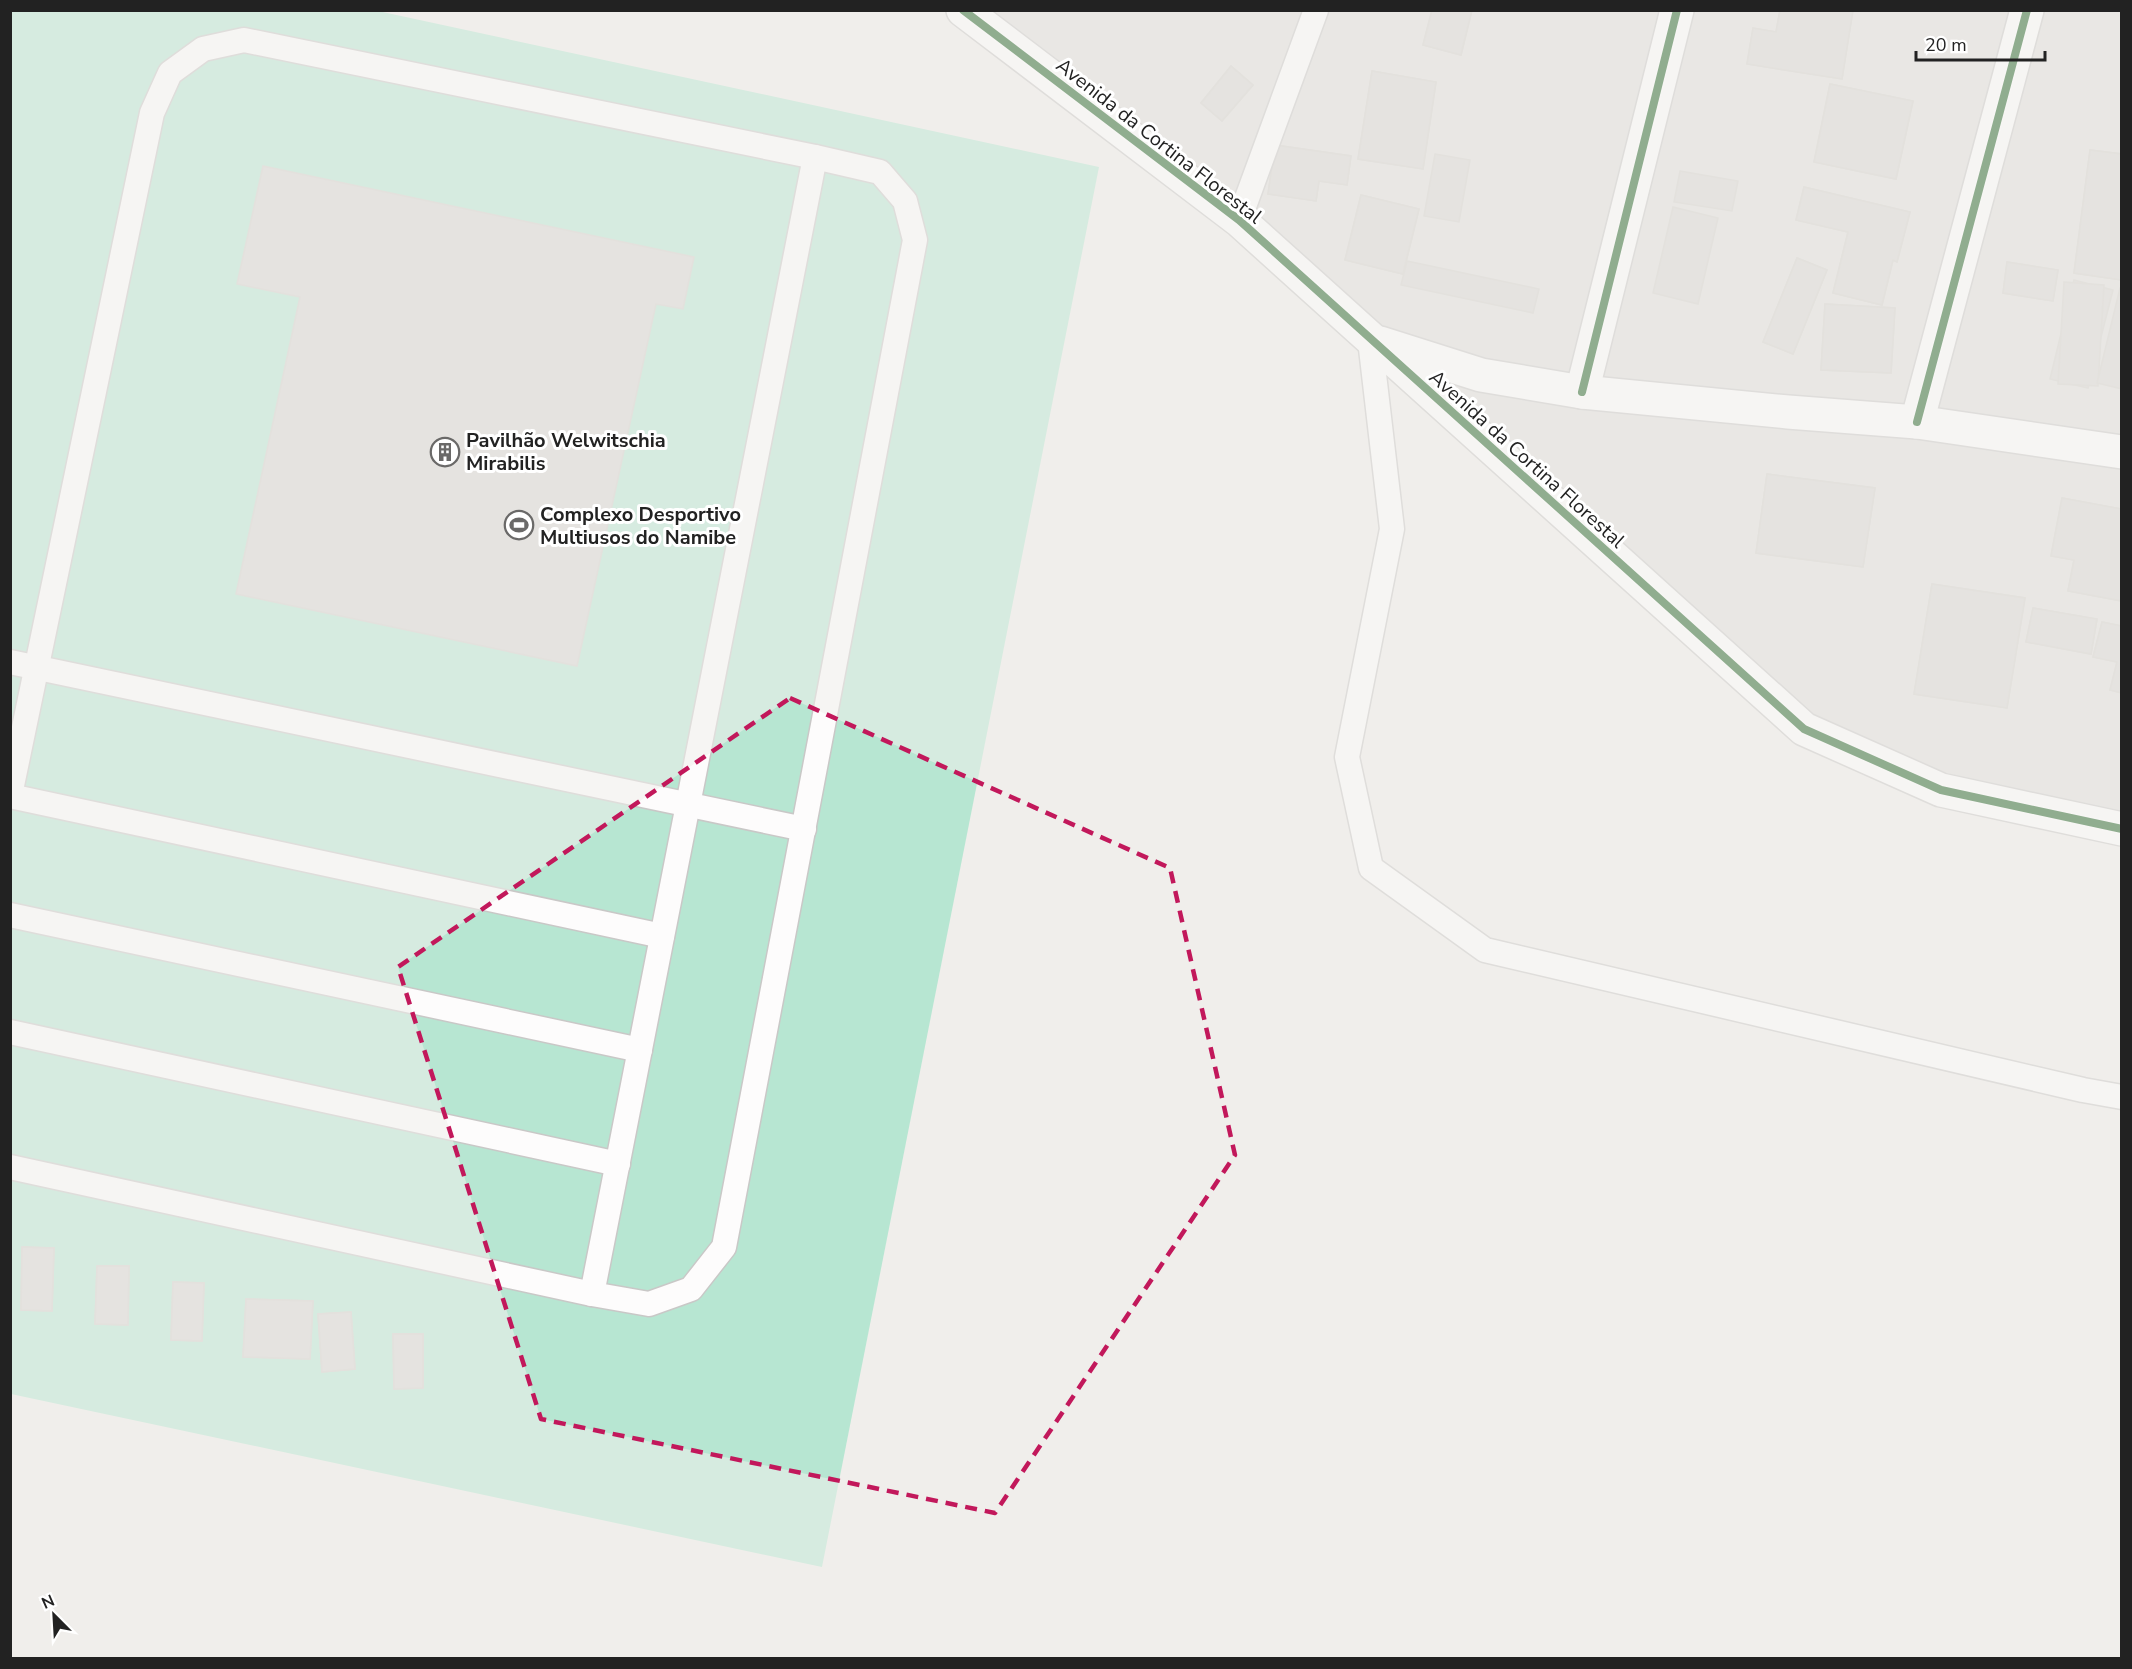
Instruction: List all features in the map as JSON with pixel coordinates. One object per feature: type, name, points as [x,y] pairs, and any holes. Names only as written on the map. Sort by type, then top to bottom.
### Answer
[{"type":"street","name":"Avenida da Cortina Florestal","points":[[963,10],[1239,220],[1804,729],[1941,790],[2121,829]]},
{"type":"street","points":[[1582,392],[1677,10]]},
{"type":"street","points":[[1917,422],[2027,10]]},
{"type":"street","points":[[1370,340],[1481,375],[1582,392],[1917,422],[2121,452]]},
{"type":"lane","points":[[1239,220],[1316,10]]},
{"type":"lane","points":[[10,1167],[592,1294],[649,1304],[692,1289],[724,1247],[915,240],[905,201],[880,172],[244,40],[203,49],[170,73],[152,113],[10,796],[662,936]]},
{"type":"lane","points":[[592,1294],[816,157]]},
{"type":"lane","points":[[1370,340],[1392,529],[1347,757],[1371,868],[1485,950],[2121,1097]]},
{"type":"lane","points":[[10,662],[804,830]]},
{"type":"lane","points":[[10,915],[640,1050]]},
{"type":"lane","points":[[10,1032],[618,1164]]},
{"type":"highlighted area","points":[[790,698],[1170,868],[1235,1155],[995,1513],[541,1419],[398,967]]},
{"type":"shaded area","points":[[963,11],[2121,11],[2121,826],[1804,729],[1370,340]]},
{"type":"green space","name":"Complexo Desportivo Multiusos do Namibe","points":[[11,11],[378,11],[1099,167],[822,1567],[11,1394]]},
{"type":"building","points":[[1432,10],[1472,10],[1461,55],[1423,45]]},
{"type":"building","points":[[1432,10],[1472,10],[1461,55],[1423,45]]},
{"type":"building","points":[[1780,10],[1853,10],[1842,79],[1747,64],[1753,28],[1776,32]]},
{"type":"building","points":[[1780,10],[1853,10],[1842,79],[1747,64],[1753,28],[1776,32]]},
{"type":"building","points":[[1231,66],[1253,85],[1222,121],[1201,103]]},
{"type":"building","points":[[1231,66],[1253,85],[1222,121],[1201,103]]},
{"type":"building","points":[[1372,71],[1436,82],[1423,169],[1358,159]]},
{"type":"building","points":[[1372,71],[1436,82],[1423,169],[1358,159]]},
{"type":"building","points":[[1830,84],[1913,101],[1896,179],[1814,162]]},
{"type":"building","points":[[1830,84],[1913,101],[1896,179],[1814,162]]},
{"type":"building","points":[[1275,145],[1351,156],[1347,185],[1319,181],[1316,201],[1268,194]]},
{"type":"building","points":[[1275,145],[1351,156],[1347,185],[1319,181],[1316,201],[1268,194]]},
{"type":"building","points":[[2090,150],[2122,154],[2121,280],[2074,273]]},
{"type":"building","points":[[2090,150],[2122,154],[2121,280],[2074,273]]},
{"type":"building","points":[[1435,154],[1470,160],[1459,222],[1424,216]]},
{"type":"building","name":"Pavilhão Welwitschia Mirabilis","points":[[263,166],[694,257],[683,309],[656,304],[577,666],[236,594],[300,297],[237,284]]},
{"type":"building","points":[[1680,171],[1738,181],[1732,211],[1674,202]]},
{"type":"building","points":[[1804,187],[1910,212],[1897,262],[1893,260],[1882,305],[1833,293],[1848,232],[1796,220]]},
{"type":"building","points":[[1804,187],[1910,212],[1897,262],[1893,260],[1882,305],[1833,293],[1848,232],[1796,220]]},
{"type":"building","points":[[1361,195],[1419,209],[1403,274],[1345,260]]},
{"type":"building","points":[[1361,195],[1419,209],[1403,274],[1345,260]]},
{"type":"building","points":[[1673,207],[1718,218],[1698,304],[1653,293]]},
{"type":"building","points":[[1797,258],[1827,270],[1793,354],[1763,342]]},
{"type":"building","points":[[1797,258],[1827,270],[1793,354],[1763,342]]},
{"type":"building","points":[[1407,261],[1539,289],[1533,313],[1401,285]]},
{"type":"building","points":[[2007,262],[2058,270],[2053,301],[2003,293]]},
{"type":"building","points":[[2007,262],[2058,270],[2053,301],[2003,293]]},
{"type":"building","points":[[2074,280],[2113,290],[2088,388],[2050,379]]},
{"type":"building","points":[[2064,282],[2104,285],[2098,386],[2058,384]]},
{"type":"building","points":[[2120,288],[2122,288],[2122,389],[2097,383]]},
{"type":"building","points":[[1825,304],[1895,308],[1891,373],[1821,370]]},
{"type":"building","points":[[1825,304],[1895,308],[1891,373],[1821,370]]},
{"type":"building","points":[[1767,474],[1875,488],[1863,567],[1756,553]]},
{"type":"building","points":[[1767,474],[1875,488],[1863,567],[1756,553]]},
{"type":"building","points":[[2062,498],[2122,509],[2122,601],[2068,591],[2074,560],[2051,556]]},
{"type":"building","points":[[2062,498],[2122,509],[2122,601],[2068,591],[2074,560],[2051,556]]},
{"type":"building","points":[[1932,584],[2025,598],[2007,708],[1914,694]]},
{"type":"building","points":[[1932,584],[2025,598],[2007,708],[1914,694]]},
{"type":"building","points":[[2033,608],[2097,619],[2091,654],[2026,642]]},
{"type":"building","points":[[2033,608],[2097,619],[2091,654],[2026,642]]},
{"type":"building","points":[[2102,622],[2122,626],[2122,693],[2110,690],[2117,662],[2093,657]]},
{"type":"building","points":[[2102,622],[2122,626],[2122,693],[2110,690],[2117,662],[2093,657]]},
{"type":"building","points":[[22,1247],[54,1248],[52,1311],[21,1310]]},
{"type":"building","points":[[22,1247],[54,1248],[52,1311],[21,1310]]},
{"type":"building","points":[[97,1266],[129,1266],[128,1325],[95,1324]]},
{"type":"building","points":[[97,1266],[129,1266],[128,1325],[95,1324]]},
{"type":"building","points":[[173,1282],[204,1283],[202,1341],[171,1340]]},
{"type":"building","points":[[173,1282],[204,1283],[202,1341],[171,1340]]},
{"type":"building","points":[[246,1299],[313,1301],[310,1359],[243,1357]]},
{"type":"building","points":[[246,1299],[313,1301],[310,1359],[243,1357]]},
{"type":"building","points":[[351,1312],[355,1369],[322,1372],[318,1314]]},
{"type":"building","points":[[351,1312],[355,1369],[322,1372],[318,1314]]},
{"type":"building","points":[[393,1334],[423,1334],[423,1388],[394,1389]]},
{"type":"building","points":[[393,1334],[423,1334],[423,1388],[394,1389]]},
{"type":"cycle path","points":[[963,10],[1239,220],[1804,729],[1941,790],[2122,829]]},
{"type":"cycle path","points":[[1582,392],[1677,10]]},
{"type":"cycle path","points":[[1917,422],[2027,10]]},
{"type":"place","name":"Pavilhão Welwitschia Mirabilis","points":[[445,452]]},
{"type":"place","name":"Complexo Desportivo Multiusos do Namibe","points":[[519,525]]}]
